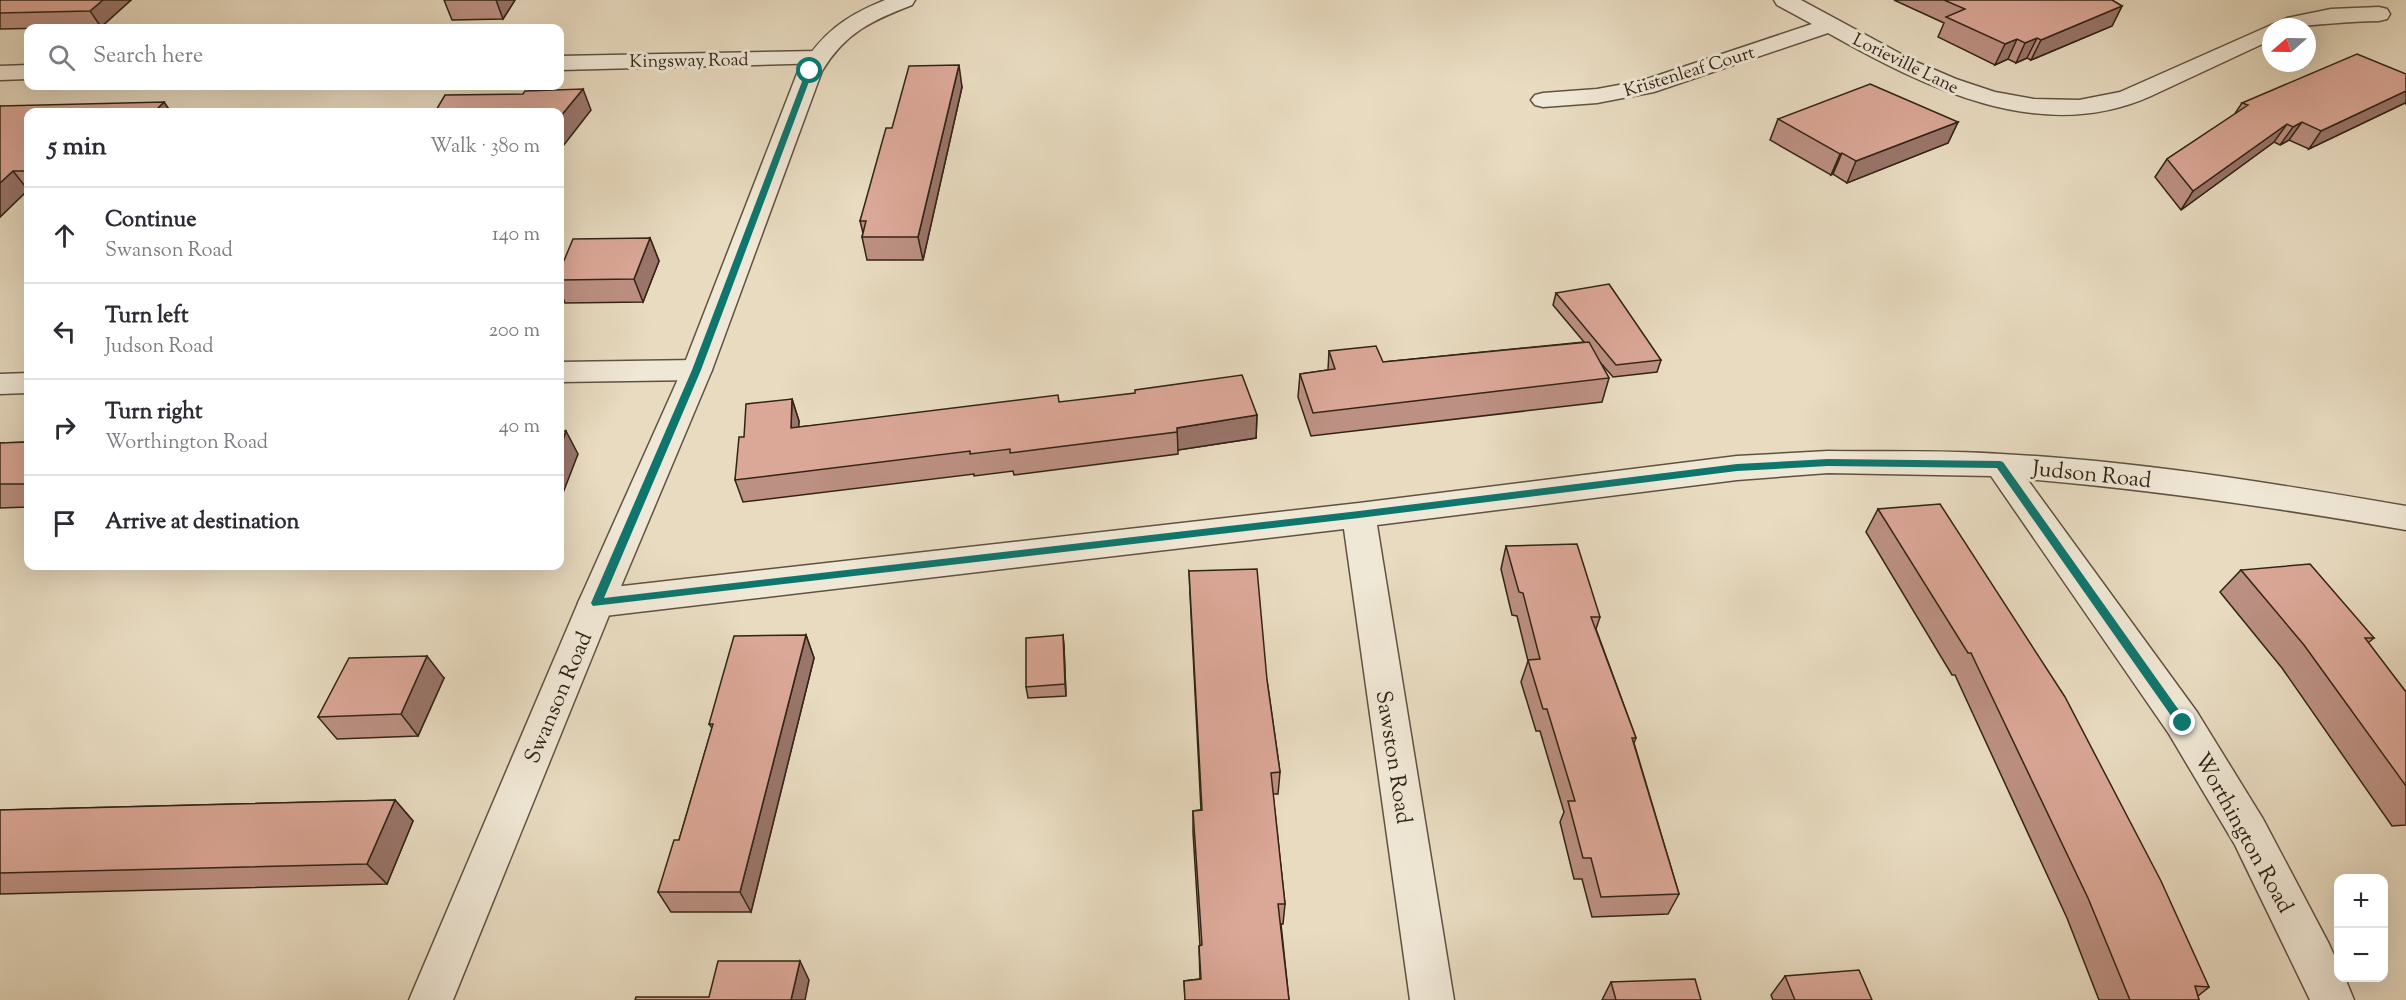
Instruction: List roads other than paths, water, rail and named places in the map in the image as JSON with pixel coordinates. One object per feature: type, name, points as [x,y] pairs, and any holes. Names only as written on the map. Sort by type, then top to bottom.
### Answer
[{"type":"street","name":"Swanson Road","points":[[431,1000],[596,603],[697,370],[803,86],[832,38],[844,28],[904,0]]},
{"type":"street","name":"Lorieville Lane","points":[[1785,0],[1929,78],[1961,91],[2031,105],[2066,107],[2126,98],[2262,37]]},
{"type":"street","points":[[2314,18],[2331,15],[2379,14]]},
{"type":"street","name":"Kristenleaf Court","points":[[1543,100],[1622,93],[1646,87],[1831,25]]},
{"type":"street","name":"Kingsway Road","points":[[564,63],[818,58]]},
{"type":"street","points":[[0,73],[24,72]]},
{"type":"street","points":[[564,372],[697,370]]},
{"type":"street","points":[[0,384],[24,383]]},
{"type":"street","name":"Judson Road","points":[[596,603],[1359,515],[1737,468],[1828,462],[2000,465],[2129,476],[2273,495],[2406,518]]},
{"type":"street","name":"Worthington Road","points":[[2000,465],[2183,723],[2249,832],[2314,959],[2332,1000]]},
{"type":"street","name":"Sawston Road","points":[[1359,515],[1432,1000]]}]
